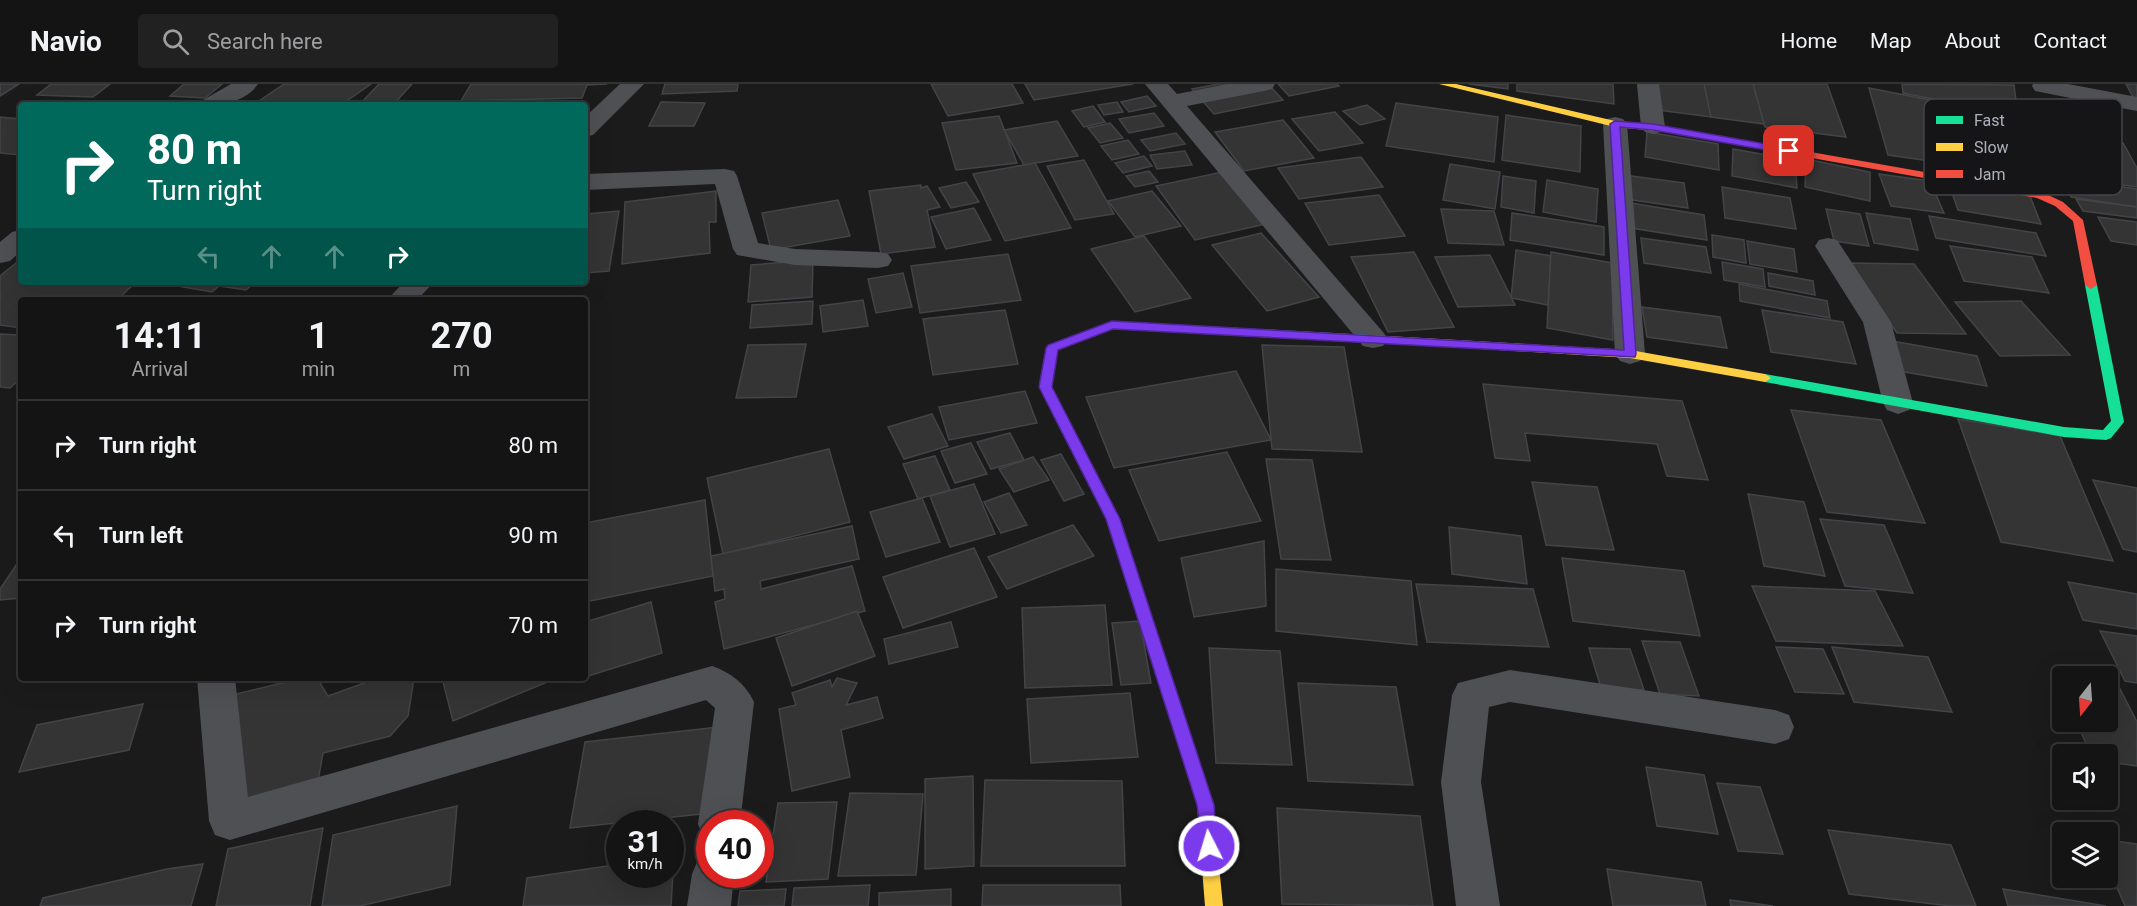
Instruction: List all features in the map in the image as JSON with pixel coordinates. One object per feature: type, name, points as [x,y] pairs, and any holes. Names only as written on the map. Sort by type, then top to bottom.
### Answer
[{"type":"street","points":[[216,102],[247,84]]},
{"type":"street","points":[[588,127],[633,84]]},
{"type":"street","points":[[1163,93],[1264,84]]},
{"type":"street","points":[[1444,84],[1615,124],[1653,127],[1924,175]]},
{"type":"street","points":[[1648,84],[1653,127]]},
{"type":"street","points":[[2043,87],[2109,99]]},
{"type":"street","points":[[1163,93],[1373,339]]},
{"type":"street","points":[[2122,101],[2137,104]]},
{"type":"street","points":[[1615,124],[1630,354]]},
{"type":"street","points":[[588,182],[724,176],[746,249],[795,257],[878,260]]},
{"type":"street","points":[[1214,906],[1205,805],[1113,519],[1045,387],[1052,348],[1112,325],[1630,354],[2064,432],[2106,435],[2118,422],[2078,220],[2059,204],[2040,195]]},
{"type":"street","points":[[0,255],[18,240]]},
{"type":"street","points":[[1828,246],[1876,322],[1898,403]]},
{"type":"street","points":[[404,297],[417,285]]},
{"type":"street","points":[[216,681],[230,821],[712,682],[735,702],[721,810]]},
{"type":"street","points":[[1478,906],[1461,782],[1471,695],[1510,687],[1775,727]]},
{"type":"street","points":[[709,906],[711,888]]},
{"type":"building","points":[[0,84],[19,84],[0,96]]},
{"type":"building","points":[[51,84],[110,84],[93,97],[37,95]]},
{"type":"building","points":[[184,84],[222,84],[205,98],[170,96]]},
{"type":"building","points":[[284,84],[371,84],[345,102],[257,102]]},
{"type":"building","points":[[379,84],[412,84],[396,102],[362,102]]},
{"type":"building","points":[[471,84],[607,84],[587,85],[582,98],[461,101]]},
{"type":"building","points":[[665,84],[738,84],[737,91],[662,94]]},
{"type":"building","points":[[931,84],[1012,84],[1023,103],[948,116]]},
{"type":"building","points":[[1025,84],[1133,84],[1034,100]]},
{"type":"building","points":[[1218,84],[1268,84],[1283,100],[1214,114],[1192,89]]},
{"type":"building","points":[[1278,84],[1337,84],[1339,86],[1289,96]]},
{"type":"building","points":[[1469,84],[1508,84],[1508,89]]},
{"type":"building","points":[[1517,84],[1613,84],[1614,104],[1517,91]]},
{"type":"building","points":[[1656,84],[1707,84],[1711,117],[1658,110]]},
{"type":"building","points":[[1704,84],[1754,84],[1764,124],[1711,117]]},
{"type":"building","points":[[1753,84],[1827,84],[1846,137],[1765,127]]},
{"type":"building","points":[[1902,84],[2014,85],[2016,99],[1933,99],[1903,93]]},
{"type":"building","points":[[2126,84],[2137,84],[2137,98],[2133,97]]},
{"type":"building","points":[[1869,88],[1925,99],[1924,160],[1888,155]]},
{"type":"building","points":[[1147,96],[1156,106],[1129,112],[1121,102]]},
{"type":"building","points":[[661,102],[705,103],[694,126],[649,126]]},
{"type":"building","points":[[1117,102],[1123,112],[1104,115],[1098,105]]},
{"type":"building","points":[[1396,103],[1498,117],[1494,162],[1386,146]]},
{"type":"building","points":[[1367,105],[1385,119],[1360,125],[1343,111]]},
{"type":"building","points":[[1093,106],[1105,122],[1084,127],[1072,111]]},
{"type":"building","points":[[1335,112],[1363,143],[1319,151],[1292,119]]},
{"type":"building","points":[[1154,113],[1164,126],[1129,133],[1119,119]]},
{"type":"building","points":[[1506,115],[1581,126],[1580,172],[1502,160]]},
{"type":"building","points":[[999,116],[1017,163],[956,170],[942,123]]},
{"type":"building","points":[[0,117],[18,119],[18,155],[0,153]]},
{"type":"building","points":[[1283,120],[1314,158],[1244,171],[1215,132]]},
{"type":"building","points":[[1057,121],[1078,156],[1024,165],[1004,130]]},
{"type":"building","points":[[1110,123],[1123,138],[1100,143],[1088,128]]},
{"type":"building","points":[[1647,132],[1718,144],[1719,170],[1645,157]]},
{"type":"building","points":[[1176,133],[1185,144],[1150,151],[1141,140]]},
{"type":"building","points":[[1128,140],[1139,154],[1112,160],[1101,146]]},
{"type":"building","points":[[2122,143],[2137,168],[2137,187],[2122,185]]},
{"type":"building","points":[[1733,149],[1795,160],[1797,188],[1732,176]]},
{"type":"building","points":[[1185,151],[1192,165],[1157,169],[1150,155]]},
{"type":"building","points":[[1144,156],[1152,166],[1123,173],[1115,163]]},
{"type":"building","points":[[1361,157],[1383,187],[1299,199],[1278,168]]},
{"type":"building","points":[[1806,159],[1870,172],[1870,201],[1805,187]]},
{"type":"building","points":[[1084,160],[1114,214],[1075,220],[1047,166]]},
{"type":"building","points":[[1035,163],[1071,228],[1005,241],[973,174]]},
{"type":"building","points":[[1450,164],[1500,172],[1495,209],[1443,200]]},
{"type":"building","points":[[1149,171],[1158,182],[1135,187],[1126,176]]},
{"type":"building","points":[[1227,171],[1270,223],[1195,240],[1156,186]]},
{"type":"building","points":[[1879,174],[1924,180],[1924,195],[1936,195],[1944,213],[1891,206]]},
{"type":"building","points":[[1624,175],[1684,183],[1688,208],[1626,199]]},
{"type":"building","points":[[1503,176],[1536,181],[1534,213],[1501,207]]},
{"type":"building","points":[[1547,180],[1598,189],[1596,222],[1543,212]]},
{"type":"building","points":[[966,182],[979,202],[951,208],[939,188]]},
{"type":"building","points":[[921,185],[921,188],[927,186],[940,207],[927,210],[935,247],[881,254],[869,191]]},
{"type":"building","points":[[1722,187],[1790,198],[1796,229],[1725,218]]},
{"type":"building","points":[[2122,187],[2137,189],[2137,207],[2070,195],[2122,195]]},
{"type":"building","points":[[716,191],[716,222],[709,222],[710,253],[622,264],[625,202]]},
{"type":"building","points":[[1152,191],[1181,226],[1135,237],[1108,201]]},
{"type":"building","points":[[1379,195],[1405,236],[1329,245],[1305,203]]},
{"type":"building","points":[[1953,195],[2030,196],[2041,224],[1958,210]]},
{"type":"building","points":[[2076,199],[2137,207],[2137,218],[2083,211]]},
{"type":"building","points":[[838,200],[850,236],[771,250],[762,213]]},
{"type":"building","points":[[1631,203],[1704,215],[1707,240],[1631,228]]},
{"type":"building","points":[[974,208],[991,240],[946,249],[931,217]]},
{"type":"building","points":[[1441,209],[1494,211],[1504,245],[1448,243]]},
{"type":"building","points":[[1826,209],[1860,214],[1869,246],[1834,241]]},
{"type":"building","points":[[619,211],[609,271],[588,273],[588,214]]},
{"type":"building","points":[[1512,213],[1604,227],[1604,255],[1510,240]]},
{"type":"building","points":[[1866,213],[1910,219],[1918,250],[1874,243]]},
{"type":"building","points":[[1929,216],[2036,233],[2046,256],[1936,238]]},
{"type":"building","points":[[2098,217],[2137,222],[2137,245],[2111,241]]},
{"type":"building","points":[[1261,233],[1319,297],[1267,311],[1212,245]]},
{"type":"building","points":[[1712,235],[1744,240],[1746,263],[1713,257]]},
{"type":"building","points":[[1144,236],[1191,298],[1135,312],[1091,249]]},
{"type":"building","points":[[1641,238],[1706,247],[1711,273],[1644,263]]},
{"type":"building","points":[[1747,241],[1794,249],[1797,272],[1750,264]]},
{"type":"building","points":[[1950,246],[2032,257],[2049,293],[1964,281]]},
{"type":"building","points":[[1516,250],[1551,256],[1548,305],[1511,298]]},
{"type":"building","points":[[1414,252],[1454,327],[1388,332],[1351,257]]},
{"type":"building","points":[[1551,252],[1612,263],[1613,340],[1547,328]]},
{"type":"building","points":[[1008,254],[1021,300],[920,313],[911,266]]},
{"type":"building","points":[[1490,255],[1515,305],[1458,307],[1435,257]]},
{"type":"building","points":[[813,260],[812,297],[748,302],[751,265]]},
{"type":"building","points":[[18,261],[18,285],[133,285],[120,297],[18,297],[18,328],[0,325],[0,276]]},
{"type":"building","points":[[1722,262],[1763,269],[1765,287],[1724,280]]},
{"type":"building","points":[[1850,263],[1914,264],[1966,334],[1897,333]]},
{"type":"building","points":[[903,273],[912,307],[876,313],[868,279]]},
{"type":"building","points":[[1768,273],[1813,281],[1815,295],[1769,286]]},
{"type":"building","points":[[1739,284],[1827,301],[1830,318],[1740,301]]},
{"type":"building","points":[[252,285],[246,290],[219,286],[212,292],[178,286]]},
{"type":"building","points":[[863,300],[868,326],[823,332],[820,306]]},
{"type":"building","points":[[813,301],[812,324],[750,328],[752,305]]},
{"type":"building","points":[[2021,301],[2070,355],[2000,356],[1955,302]]},
{"type":"building","points":[[1642,307],[1720,317],[1727,348],[1647,337]]},
{"type":"building","points":[[1005,310],[1018,364],[933,375],[923,319]]},
{"type":"building","points":[[1762,310],[1843,322],[1856,364],[1771,352]]},
{"type":"building","points":[[0,334],[18,335],[18,381],[10,388],[0,387]]},
{"type":"building","points":[[1892,341],[1977,356],[1987,386],[1899,371]]},
{"type":"building","points":[[806,344],[796,397],[736,398],[748,345]]},
{"type":"building","points":[[1262,345],[1344,347],[1362,452],[1272,449]]},
{"type":"building","points":[[1236,371],[1271,440],[1114,468],[1086,397]]},
{"type":"building","points":[[1483,384],[1682,401],[1708,480],[1667,476],[1657,444],[1525,433],[1530,461],[1495,458]]},
{"type":"building","points":[[1025,391],[1037,423],[949,440],[939,407]]},
{"type":"building","points":[[1791,410],[1881,420],[1925,523],[1827,512]]},
{"type":"building","points":[[932,414],[948,446],[904,459],[888,427]]},
{"type":"building","points":[[1958,419],[2060,436],[2113,561],[2001,542]]},
{"type":"building","points":[[1010,433],[1024,460],[991,469],[977,442]]},
{"type":"building","points":[[971,443],[987,474],[955,483],[941,451]]},
{"type":"building","points":[[829,449],[850,522],[723,554],[707,478]]},
{"type":"building","points":[[1227,452],[1261,521],[1159,541],[1129,470]]},
{"type":"building","points":[[1061,454],[1084,494],[1064,501],[1041,460]]},
{"type":"building","points":[[935,456],[950,490],[918,499],[903,464]]},
{"type":"building","points":[[1033,457],[1049,480],[1014,492],[999,469]]},
{"type":"building","points":[[1266,459],[1312,460],[1331,560],[1281,559]]},
{"type":"building","points":[[2093,480],[2137,488],[2137,552],[2123,549]]},
{"type":"building","points":[[1532,482],[1597,487],[1614,550],[1546,545]]},
{"type":"building","points":[[974,484],[995,534],[950,547],[930,496]]},
{"type":"building","points":[[1009,493],[1027,525],[1001,533],[984,502]]},
{"type":"building","points":[[1748,494],[1804,502],[1825,576],[1764,566]]},
{"type":"building","points":[[922,498],[940,542],[886,557],[870,512]]},
{"type":"building","points":[[705,500],[713,576],[588,601],[588,522]]},
{"type":"building","points":[[1820,519],[1884,525],[1913,593],[1845,586]]},
{"type":"building","points":[[1073,525],[1094,556],[1007,589],[988,557]]},
{"type":"building","points":[[852,526],[859,559],[760,581],[761,589],[852,566],[865,611],[724,649],[715,602],[725,599],[724,589],[715,591],[711,556]]},
{"type":"building","points":[[1449,527],[1521,536],[1527,584],[1452,574]]},
{"type":"building","points":[[1264,541],[1266,606],[1194,617],[1181,558]]},
{"type":"building","points":[[974,548],[997,597],[903,628],[883,577]]},
{"type":"building","points":[[1562,558],[1684,571],[1700,636],[1573,621]]},
{"type":"building","points":[[18,562],[18,598],[0,600],[0,589]]},
{"type":"building","points":[[1276,569],[1411,581],[1417,645],[1276,631]]},
{"type":"building","points":[[2068,582],[2137,594],[2137,629],[2083,620]]},
{"type":"building","points":[[1416,584],[1533,589],[1549,647],[1427,642]]},
{"type":"building","points":[[1752,586],[1875,591],[1903,646],[1776,641]]},
{"type":"building","points":[[651,602],[662,653],[588,676],[588,621]]},
{"type":"building","points":[[1105,605],[1112,685],[1025,688],[1022,608]]},
{"type":"building","points":[[857,611],[875,656],[792,686],[776,638]]},
{"type":"building","points":[[1140,621],[1151,683],[1121,685],[1112,623]]},
{"type":"building","points":[[951,622],[958,647],[889,664],[884,639]]},
{"type":"building","points":[[2100,631],[2137,636],[2137,683],[2125,681]]},
{"type":"building","points":[[1642,641],[1680,642],[1699,696],[1660,694]]},
{"type":"building","points":[[1776,647],[1823,649],[1844,694],[1795,692]]},
{"type":"building","points":[[1832,647],[1928,657],[1952,712],[1854,702]]},
{"type":"building","points":[[1209,648],[1280,651],[1292,765],[1216,763]]},
{"type":"building","points":[[1589,648],[1630,649],[1644,690],[1601,688]]},
{"type":"building","points":[[837,678],[857,683],[846,705],[877,697],[883,718],[841,730],[850,777],[792,791],[779,709],[796,705],[792,693],[830,680],[832,687]]},
{"type":"building","points":[[290,681],[319,681],[328,696],[370,681],[414,681],[408,716],[390,736],[323,753],[318,781],[241,803],[228,696]]},
{"type":"building","points":[[443,681],[550,681],[453,721]]},
{"type":"building","points":[[1298,683],[1396,687],[1413,785],[1308,781]]},
{"type":"building","points":[[2119,687],[2137,722],[2137,766],[2118,763],[2118,744],[2086,744],[2081,732],[2118,732]]},
{"type":"building","points":[[1130,693],[1138,757],[1031,763],[1027,699]]},
{"type":"building","points":[[143,704],[129,750],[19,772],[37,725]]},
{"type":"building","points":[[718,727],[711,810],[696,810],[696,815],[684,816],[684,810],[606,810],[606,824],[570,828],[585,742]]},
{"type":"building","points":[[1646,767],[1704,775],[1718,834],[1657,826]]},
{"type":"building","points":[[973,776],[974,866],[925,869],[925,779]]},
{"type":"building","points":[[985,780],[1122,781],[1125,866],[981,866]]},
{"type":"building","points":[[1717,783],[1760,787],[1783,854],[1738,851]]},
{"type":"building","points":[[850,793],[923,794],[916,875],[838,876]]},
{"type":"building","points":[[837,802],[828,879],[774,882],[774,829],[778,803]]},
{"type":"building","points":[[457,806],[450,885],[360,906],[322,906],[333,835]]},
{"type":"building","points":[[1277,808],[1420,816],[1433,906],[1282,904]]},
{"type":"building","points":[[323,828],[310,906],[216,906],[228,849]]},
{"type":"building","points":[[1828,830],[1951,845],[1976,906],[1951,906],[1849,894]]},
{"type":"building","points":[[2118,841],[2137,844],[2137,906],[2125,906],[2117,888]]},
{"type":"building","points":[[203,864],[191,906],[40,906],[43,898],[167,869]]},
{"type":"building","points":[[606,866],[606,888],[672,888],[671,906],[523,906],[527,878]]},
{"type":"building","points":[[1607,869],[1701,882],[1706,906],[1613,906]]},
{"type":"building","points":[[870,885],[868,906],[792,906],[794,888]]},
{"type":"building","points":[[983,885],[1120,885],[1121,906],[982,906]]},
{"type":"building","points":[[786,889],[784,906],[738,906],[740,891]]},
{"type":"building","points":[[951,889],[951,906],[879,906],[879,893]]},
{"type":"building","points":[[2003,889],[2106,906],[2008,906]]},
{"type":"building","points":[[1730,900],[1773,906],[1731,906]]},
{"type":"traffic: fast","points":[[1765,378],[2064,432],[2106,435],[2118,422],[2091,285]]},
{"type":"traffic: fast","points":[[1067,430],[1045,386],[1052,348],[1112,325],[1387,340]]},
{"type":"traffic: slow","points":[[1444,84],[1615,124],[1658,128]]},
{"type":"traffic: slow","points":[[1387,340],[1630,354],[1765,378]]},
{"type":"traffic: slow","points":[[1067,430],[1113,519],[1205,805],[1214,906]]},
{"type":"traffic: jam","points":[[1658,128],[1924,175]]},
{"type":"traffic: jam","points":[[2040,195],[2059,204],[2078,220],[2091,285]]},
{"type":"route","points":[[1209,846],[1205,805],[1113,519],[1045,387],[1052,348],[1112,325],[1630,354],[1615,124],[1653,127],[1789,151]]}]
